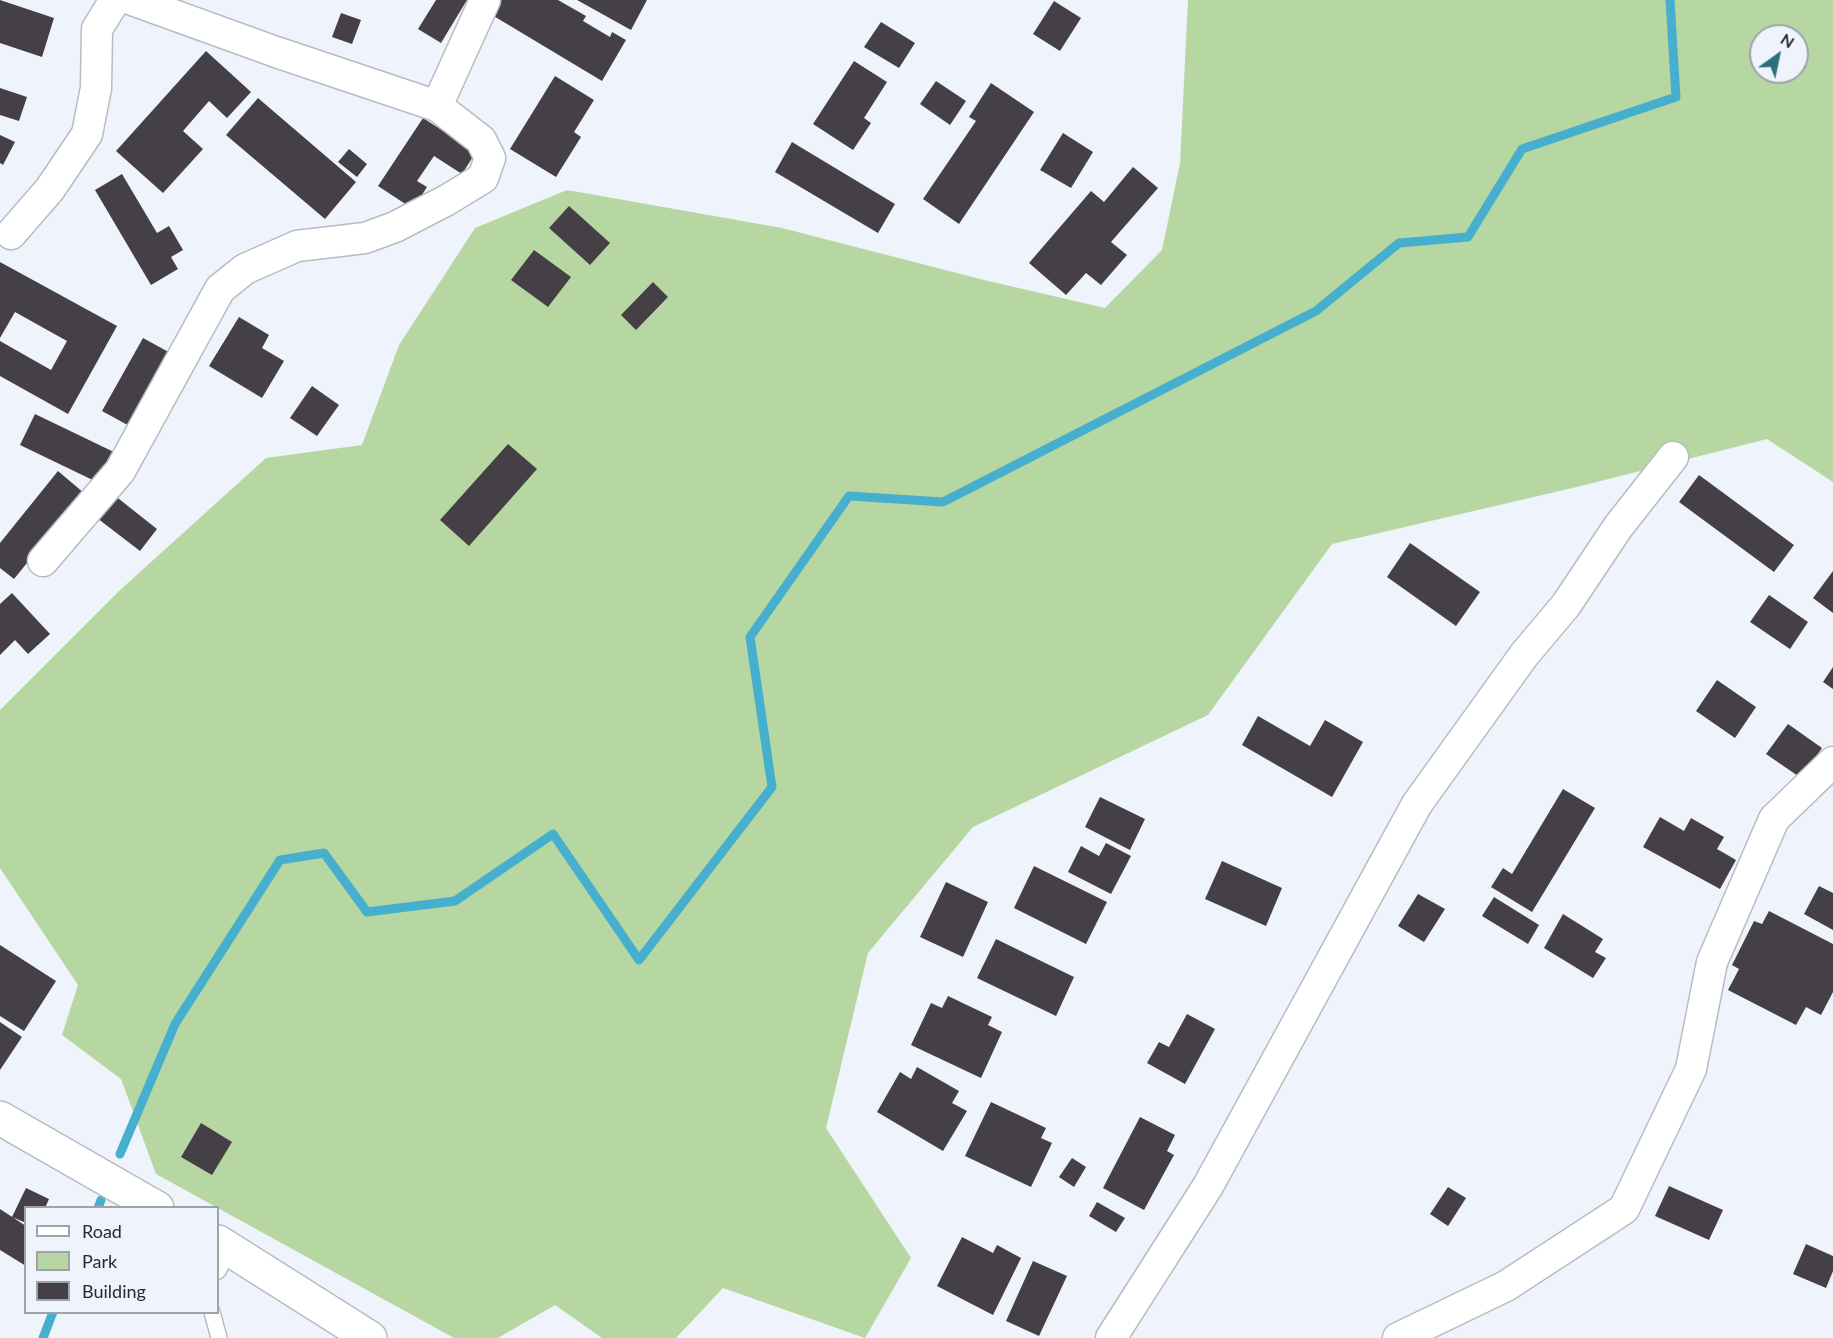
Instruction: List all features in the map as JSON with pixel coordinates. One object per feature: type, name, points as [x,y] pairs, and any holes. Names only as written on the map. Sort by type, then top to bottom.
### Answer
[{"type":"street","points":[[11,234],[50,189],[87,134],[96,87],[97,29],[115,0]]},
{"type":"street","points":[[43,561],[120,471],[220,289],[245,269],[297,246],[365,238],[395,228],[483,178],[489,158],[481,140],[437,106],[276,52],[132,0]]},
{"type":"street","points":[[437,106],[485,0]]},
{"type":"street","points":[[1111,1338],[1208,1186],[1418,804],[1524,655],[1566,605],[1618,527],[1673,458]]},
{"type":"street","points":[[1398,1338],[1506,1286],[1624,1209],[1691,1069],[1712,962],[1774,819],[1833,762]]},
{"type":"street","points":[[0,1118],[154,1206]]},
{"type":"street","points":[[222,1254],[370,1338]]},
{"type":"lane","points":[[213,1314],[219,1338]]},
{"type":"green space","points":[[1188,0],[1833,0],[1833,482],[1767,439],[1581,486],[1332,544],[1208,715],[973,827],[868,953],[826,1128],[911,1258],[865,1338],[723,1288],[676,1338],[602,1338],[555,1305],[498,1338],[454,1338],[219,1209],[219,1206],[214,1206],[156,1174],[121,1079],[62,1035],[78,985],[0,868],[0,710],[119,591],[266,458],[362,445],[399,345],[475,228],[567,190],[782,228],[984,280],[1105,308],[1162,250],[1180,163]]},
{"type":"building","points":[[0,0],[54,18],[42,57],[0,43]]},
{"type":"building","points":[[436,0],[467,0],[441,43],[418,29]]},
{"type":"building","points":[[494,0],[558,0],[586,16],[583,21],[610,37],[612,32],[626,40],[602,81],[487,12]]},
{"type":"building","points":[[577,0],[647,0],[631,30]]},
{"type":"building","points":[[1054,1],[1081,18],[1060,51],[1033,34]]},
{"type":"building","points":[[341,13],[361,20],[352,44],[332,37]]},
{"type":"building","points":[[881,22],[915,43],[899,68],[864,47]]},
{"type":"building","points":[[206,51],[251,92],[227,118],[209,101],[183,131],[203,149],[163,193],[116,151]]},
{"type":"building","points":[[854,61],[887,82],[864,118],[871,123],[853,150],[813,124]]},
{"type":"building","points":[[555,76],[594,100],[574,132],[581,137],[556,177],[510,149]]},
{"type":"building","points":[[936,81],[966,101],[950,125],[920,104]]},
{"type":"building","points":[[991,83],[1034,112],[959,224],[923,199],[976,121],[969,117]]},
{"type":"building","points":[[0,88],[27,97],[19,121],[0,115]]},
{"type":"building","points":[[258,98],[356,182],[325,219],[226,135]]},
{"type":"building","points":[[423,118],[476,152],[462,174],[434,156],[417,181],[427,187],[413,209],[378,186]]},
{"type":"building","points":[[1063,133],[1093,152],[1071,188],[1040,170]]},
{"type":"building","points":[[0,135],[15,142],[3,165],[0,163]]},
{"type":"building","points":[[792,142],[895,204],[878,233],[775,172]]},
{"type":"building","points":[[349,149],[367,164],[357,177],[338,162]]},
{"type":"building","points":[[1133,167],[1158,188],[1111,242],[1127,255],[1101,285],[1086,273],[1066,295],[1029,263],[1091,191],[1104,202]]},
{"type":"building","points":[[122,174],[157,233],[169,226],[183,250],[171,257],[178,269],[151,285],[95,190]]},
{"type":"building","points":[[569,206],[610,243],[590,265],[549,228]]},
{"type":"building","points":[[534,250],[571,277],[548,307],[511,280]]},
{"type":"building","points":[[0,262],[117,326],[68,414],[0,376],[0,341],[51,370],[67,341],[15,312],[0,338]]},
{"type":"building","points":[[653,282],[668,297],[636,330],[621,315]]},
{"type":"building","points":[[239,317],[269,335],[262,348],[284,361],[262,398],[209,366]]},
{"type":"building","points":[[143,338],[174,355],[133,428],[102,411]]},
{"type":"building","points":[[312,386],[339,405],[317,436],[290,418]]},
{"type":"building","points":[[35,414],[118,454],[103,485],[20,445]]},
{"type":"building","points":[[508,444],[537,469],[469,546],[440,520]]},
{"type":"building","points":[[58,471],[91,499],[62,520],[14,579],[0,568],[0,543]]},
{"type":"building","points":[[1699,475],[1794,545],[1774,572],[1679,502]]},
{"type":"building","points":[[114,495],[157,529],[140,551],[97,518]]},
{"type":"building","points":[[1410,543],[1480,592],[1456,626],[1387,577]]},
{"type":"building","points":[[1833,571],[1833,613],[1813,598]]},
{"type":"building","points":[[12,593],[50,634],[28,654],[15,640],[0,655],[0,604]]},
{"type":"building","points":[[1769,595],[1808,622],[1790,649],[1750,622]]},
{"type":"building","points":[[1833,667],[1833,689],[1823,682]]},
{"type":"building","points":[[1717,680],[1756,707],[1735,738],[1696,711]]},
{"type":"building","points":[[1258,716],[1310,746],[1325,720],[1363,742],[1332,797],[1242,745]]},
{"type":"building","points":[[1788,724],[1822,748],[1801,778],[1766,754]]},
{"type":"building","points":[[1563,789],[1595,808],[1532,912],[1491,887],[1503,868],[1512,874]]},
{"type":"building","points":[[1100,797],[1145,819],[1130,850],[1085,827]]},
{"type":"building","points":[[1660,817],[1684,831],[1691,818],[1724,837],[1717,849],[1736,860],[1720,889],[1643,847]]},
{"type":"building","points":[[1106,843],[1131,856],[1111,894],[1068,872],[1081,846],[1099,856]]},
{"type":"building","points":[[1222,861],[1282,888],[1266,926],[1205,899]]},
{"type":"building","points":[[1034,866],[1107,902],[1086,944],[1014,908]]},
{"type":"building","points":[[946,882],[988,902],[963,957],[920,937]]},
{"type":"building","points":[[1819,886],[1833,893],[1833,930],[1804,914]]},
{"type":"building","points":[[1418,894],[1445,909],[1424,942],[1398,926]]},
{"type":"building","points":[[1494,897],[1539,925],[1528,944],[1482,916]]},
{"type":"building","points":[[1769,911],[1833,944],[1833,992],[1821,1015],[1806,1007],[1796,1025],[1728,990],[1739,969],[1732,965],[1754,921],[1762,924]]},
{"type":"building","points":[[1563,914],[1603,939],[1595,952],[1606,958],[1593,978],[1544,948]]},
{"type":"building","points":[[996,939],[1074,977],[1056,1016],[977,978]]},
{"type":"building","points":[[0,945],[56,981],[24,1031],[0,1016]]},
{"type":"building","points":[[948,996],[992,1017],[988,1025],[1002,1032],[981,1078],[911,1045],[931,1003],[942,1008]]},
{"type":"building","points":[[1187,1014],[1215,1029],[1185,1084],[1147,1063],[1159,1042],[1169,1047]]},
{"type":"building","points":[[0,1022],[22,1037],[0,1070]]},
{"type":"building","points":[[917,1067],[959,1091],[952,1103],[967,1111],[943,1151],[877,1112],[900,1072],[911,1079]]},
{"type":"building","points":[[991,1102],[1046,1128],[1041,1138],[1052,1143],[1031,1187],[965,1156]]},
{"type":"building","points":[[1140,1117],[1175,1135],[1167,1151],[1174,1155],[1144,1210],[1103,1188]]},
{"type":"building","points":[[201,1123],[232,1142],[212,1175],[181,1157]]},
{"type":"building","points":[[1072,1158],[1086,1167],[1074,1187],[1059,1177]]},
{"type":"building","points":[[1669,1186],[1723,1210],[1709,1240],[1655,1216]]},
{"type":"building","points":[[1448,1187],[1466,1198],[1448,1226],[1430,1214]]},
{"type":"building","points":[[26,1188],[49,1199],[46,1206],[24,1206],[24,1222],[12,1217]]},
{"type":"building","points":[[1097,1202],[1125,1218],[1116,1232],[1089,1216]]},
{"type":"building","points":[[0,1209],[24,1225],[24,1265],[0,1250]]},
{"type":"building","points":[[962,1237],[993,1253],[997,1245],[1021,1258],[993,1315],[937,1286]]},
{"type":"building","points":[[1806,1244],[1833,1256],[1833,1271],[1826,1288],[1793,1274]]},
{"type":"building","points":[[1033,1261],[1067,1276],[1039,1336],[1006,1321]]},
{"type":"waterway","points":[[120,1154],[175,1024],[280,860],[324,853],[367,912],[455,901],[553,834],[639,960],[772,787],[750,637],[849,496],[943,502],[1316,311],[1399,243],[1468,237],[1522,149],[1676,97],[1670,0]]},
{"type":"waterway","points":[[99,1206],[101,1200]]},
{"type":"waterway","points":[[43,1338],[52,1314]]}]
